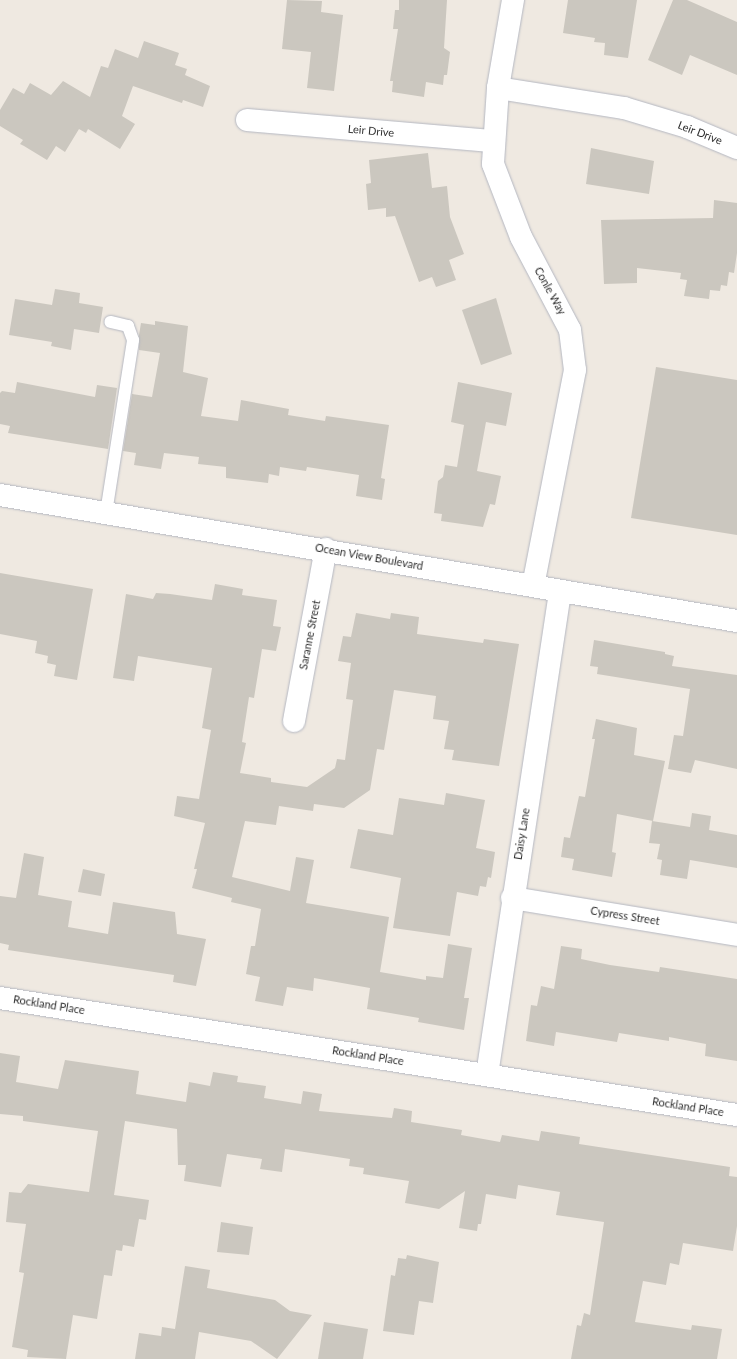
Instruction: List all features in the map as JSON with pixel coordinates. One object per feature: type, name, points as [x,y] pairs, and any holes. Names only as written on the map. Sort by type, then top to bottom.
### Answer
[{"type":"street","name":"Conle Way","points":[[512,0],[498,88],[493,164],[521,238],[570,330],[575,370],[533,586]]},
{"type":"street","name":"Leir Drive","points":[[498,88],[624,108],[687,127],[737,148]]},
{"type":"street","name":"Leir Drive","points":[[247,120],[494,141]]},
{"type":"street","name":"Ocean View Boulevard","points":[[0,495],[326,549],[560,592],[737,621]]},
{"type":"street","name":"Saranne Street","points":[[294,721],[326,549]]},
{"type":"street","name":"Daisy Lane","points":[[487,1075],[512,898],[560,592]]},
{"type":"street","name":"Cypress Street","points":[[512,898],[737,935]]},
{"type":"street","name":"Rockland Place","points":[[0,998],[737,1115]]},
{"type":"lane","points":[[106,513],[133,340],[128,326],[110,322]]},
{"type":"building","points":[[287,0],[322,1],[321,12],[343,15],[334,91],[307,88],[311,52],[282,49]]},
{"type":"building","points":[[399,0],[447,0],[444,48],[450,52],[447,75],[444,75],[443,85],[426,82],[424,97],[392,92],[393,81],[390,81],[398,29],[393,29],[395,10],[399,10]]},
{"type":"building","points":[[568,0],[637,0],[628,58],[604,55],[605,43],[594,42],[595,38],[563,33]]},
{"type":"building","points":[[673,0],[687,0],[737,22],[737,75],[690,55],[682,75],[648,60]]},
{"type":"building","points":[[144,41],[179,53],[175,65],[187,69],[185,75],[210,86],[203,107],[183,100],[182,103],[133,86],[122,116],[135,124],[120,149],[88,129],[86,133],[79,129],[65,152],[56,146],[47,160],[20,144],[23,140],[0,126],[0,110],[13,88],[24,94],[30,83],[51,95],[63,81],[90,97],[101,66],[108,68],[115,49],[138,58]]},
{"type":"building","points":[[591,148],[654,161],[649,194],[586,184]]},
{"type":"building","points":[[428,153],[432,188],[447,186],[450,217],[464,254],[449,260],[456,280],[436,287],[432,277],[419,282],[395,216],[386,217],[386,208],[368,210],[366,184],[371,183],[369,160]]},
{"type":"building","points":[[714,200],[737,203],[737,253],[734,273],[729,272],[727,286],[721,285],[720,291],[710,290],[709,299],[684,296],[687,280],[680,279],[681,273],[637,268],[637,283],[604,284],[601,220],[713,218]]},
{"type":"building","points":[[55,289],[80,293],[79,303],[103,307],[99,333],[74,329],[71,350],[51,346],[52,342],[9,335],[15,299],[52,305]]},
{"type":"building","points":[[496,298],[512,354],[481,365],[462,310]]},
{"type":"building","points":[[155,321],[188,326],[183,372],[208,378],[201,416],[238,421],[241,400],[289,409],[288,415],[325,421],[326,416],[389,425],[381,478],[385,479],[382,500],[356,496],[359,475],[307,467],[306,471],[280,467],[279,476],[269,474],[268,483],[226,478],[226,467],[198,464],[199,457],[164,453],[161,469],[134,465],[136,453],[123,451],[132,394],[152,397],[160,353],[139,350],[139,335],[141,323],[155,325]]},
{"type":"building","points":[[656,367],[737,380],[737,535],[631,518]]},
{"type":"building","points":[[17,382],[95,397],[97,385],[117,388],[108,449],[8,433],[10,426],[0,424],[0,393],[2,391],[15,393]]},
{"type":"building","points":[[458,382],[512,393],[506,426],[486,422],[477,471],[501,476],[495,505],[490,504],[483,527],[441,521],[442,514],[434,513],[438,481],[443,477],[445,465],[457,467],[464,425],[451,422]]},
{"type":"building","points":[[0,573],[93,589],[77,680],[54,676],[56,665],[47,663],[48,656],[35,653],[37,641],[0,634]]},
{"type":"building","points":[[215,584],[243,589],[242,595],[277,600],[273,626],[281,627],[276,651],[262,649],[254,698],[249,697],[242,742],[246,743],[240,773],[271,778],[271,782],[307,787],[335,768],[337,759],[345,760],[353,700],[346,699],[351,663],[338,661],[343,636],[351,637],[356,613],[390,619],[391,613],[419,617],[417,634],[483,643],[484,639],[519,644],[499,766],[452,760],[454,750],[444,749],[449,721],[433,719],[436,696],[394,690],[384,750],[377,749],[370,790],[344,808],[314,804],[313,811],[279,806],[276,825],[245,821],[232,877],[290,891],[296,857],[314,860],[306,903],[389,917],[380,972],[426,980],[426,976],[443,978],[448,944],[472,948],[464,998],[469,998],[464,1030],[418,1022],[419,1018],[367,1009],[370,988],[314,978],[313,991],[287,987],[283,1006],[255,1001],[260,977],[246,974],[251,946],[255,946],[261,909],[231,902],[232,898],[192,888],[197,869],[194,869],[205,823],[174,816],[177,796],[199,799],[211,730],[202,728],[212,668],[138,656],[134,681],[113,678],[126,594],[153,599],[156,593],[212,600]]},
{"type":"building","points":[[594,640],[665,652],[665,654],[674,656],[672,666],[737,675],[737,769],[695,760],[691,773],[668,769],[674,735],[683,736],[690,689],[597,674],[598,667],[590,666]]},
{"type":"building","points":[[596,719],[637,728],[634,755],[665,761],[653,821],[617,814],[612,852],[616,853],[612,877],[572,870],[574,859],[561,857],[564,837],[570,838],[579,796],[585,797],[595,739],[592,739]]},
{"type":"building","points":[[446,793],[485,800],[476,848],[495,852],[491,878],[488,877],[486,887],[480,886],[478,896],[457,892],[450,936],[393,928],[401,878],[350,868],[358,829],[393,835],[399,798],[444,805]]},
{"type":"building","points":[[692,813],[711,816],[709,830],[737,835],[737,868],[690,860],[687,879],[660,875],[662,860],[657,859],[660,844],[649,843],[652,821],[690,827]]},
{"type":"building","points":[[24,853],[44,857],[38,895],[72,901],[68,927],[108,934],[113,902],[175,912],[177,934],[206,939],[196,986],[173,982],[174,975],[8,950],[9,945],[0,943],[0,896],[16,898]]},
{"type":"building","points":[[83,869],[105,874],[101,896],[78,892]]},
{"type":"building","points":[[561,946],[582,949],[581,959],[610,965],[659,972],[660,967],[737,979],[737,1061],[705,1056],[706,1044],[669,1037],[669,1041],[619,1033],[617,1042],[556,1032],[554,1046],[526,1041],[531,1005],[537,1006],[541,986],[554,989]]},
{"type":"building","points":[[0,1053],[20,1056],[16,1082],[58,1089],[65,1060],[139,1071],[136,1094],[186,1102],[189,1082],[210,1086],[213,1072],[238,1076],[237,1082],[266,1086],[264,1098],[301,1104],[303,1091],[322,1094],[319,1111],[392,1118],[394,1108],[412,1111],[411,1122],[462,1130],[461,1135],[500,1142],[502,1135],[539,1141],[541,1131],[580,1137],[579,1144],[730,1167],[729,1176],[737,1177],[737,1226],[733,1251],[683,1243],[679,1265],[670,1263],[666,1285],[643,1281],[635,1322],[691,1330],[692,1325],[722,1329],[717,1359],[571,1359],[577,1325],[581,1326],[584,1313],[590,1315],[604,1222],[556,1215],[560,1192],[518,1185],[516,1199],[486,1194],[481,1224],[478,1224],[477,1231],[459,1228],[465,1191],[439,1209],[405,1203],[409,1181],[363,1174],[364,1168],[349,1166],[350,1159],[285,1149],[282,1172],[260,1169],[262,1159],[227,1154],[221,1187],[184,1181],[186,1165],[178,1165],[177,1129],[125,1121],[114,1195],[149,1200],[146,1220],[139,1219],[134,1247],[123,1245],[122,1251],[116,1250],[112,1276],[104,1275],[97,1319],[73,1315],[66,1359],[27,1357],[28,1350],[12,1347],[24,1273],[19,1272],[26,1224],[6,1222],[9,1192],[21,1193],[28,1184],[89,1192],[98,1131],[23,1121],[23,1116],[0,1114]]},
{"type":"building","points":[[221,1222],[253,1227],[249,1255],[217,1252]]},
{"type":"building","points":[[407,1255],[439,1262],[433,1303],[419,1301],[414,1335],[383,1331],[391,1275],[395,1276],[398,1258],[406,1259]]},
{"type":"building","points":[[185,1266],[210,1270],[207,1288],[275,1300],[290,1311],[312,1315],[277,1359],[251,1341],[199,1332],[195,1359],[135,1359],[139,1333],[161,1336],[162,1327],[175,1329]]},
{"type":"building","points":[[324,1322],[368,1329],[363,1359],[318,1359]]}]
